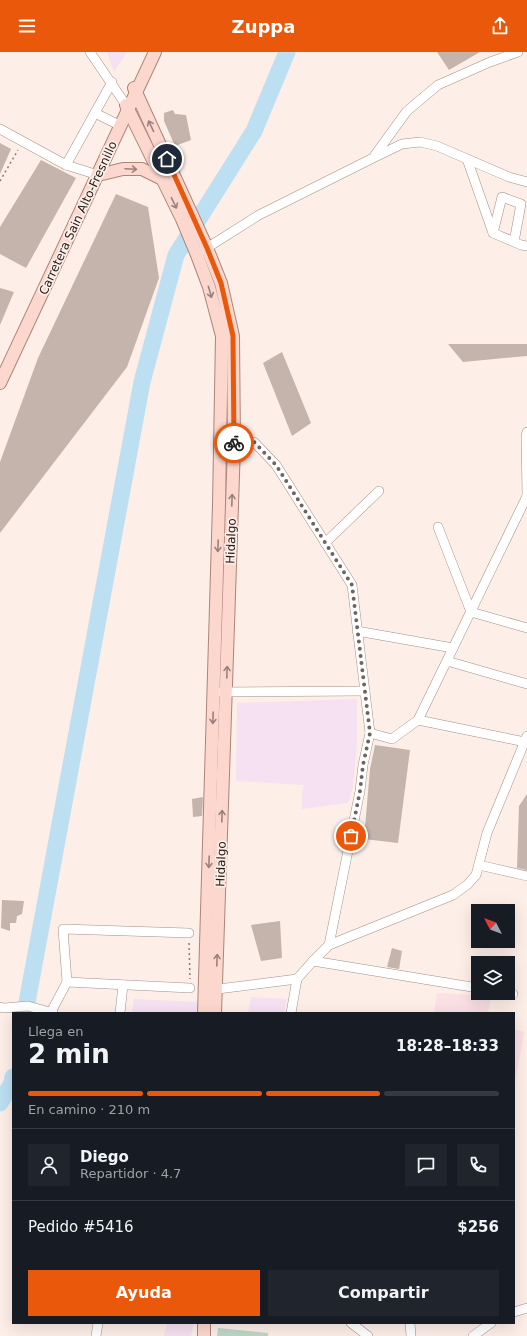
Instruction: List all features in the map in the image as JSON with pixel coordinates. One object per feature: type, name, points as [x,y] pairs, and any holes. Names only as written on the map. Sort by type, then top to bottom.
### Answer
[{"type":"main road","points":[[0,373],[119,126],[151,52]]},
{"type":"main road","points":[[135,90],[155,52]]},
{"type":"main road","name":"Hidalgo","points":[[135,90],[186,216],[221,283],[233,336],[234,444],[226,692],[211,990],[204,1012]]},
{"type":"main road","name":"Hidalgo","points":[[127,107],[162,179],[186,216]]},
{"type":"main road","points":[[96,174],[123,168],[142,169],[162,179]]},
{"type":"main road","name":"Carretera Sain Alto-Fresnillo","points":[[0,383],[96,174]]},
{"type":"main road","name":"Hidalgo","points":[[201,247],[209,287],[222,336],[221,444],[214,692],[211,990],[215,1012]]},
{"type":"main road","points":[[204,1324],[204,1336]]},
{"type":"street","points":[[90,52],[112,82],[127,107]]},
{"type":"street","points":[[375,157],[407,111],[438,86],[490,62],[518,52]]},
{"type":"street","points":[[66,165],[112,82]]},
{"type":"street","points":[[94,113],[119,126]]},
{"type":"street","points":[[0,129],[66,165],[96,174]]},
{"type":"street","points":[[201,247],[259,215],[402,144],[420,142],[437,146],[509,177],[527,182]]},
{"type":"street","points":[[467,159],[493,233],[527,246]]},
{"type":"street","points":[[493,233],[502,198],[521,204],[514,242]]},
{"type":"street","points":[[370,733],[392,739],[418,720],[527,496],[527,432]]},
{"type":"street","points":[[221,444],[254,442],[276,465],[352,585],[370,733],[330,945]]},
{"type":"street","points":[[325,543],[379,492]]},
{"type":"street","points":[[438,527],[471,612]]},
{"type":"street","points":[[471,612],[527,628]]},
{"type":"street","points":[[358,631],[453,648]]},
{"type":"street","points":[[447,661],[527,684]]},
{"type":"street","points":[[214,692],[365,691]]},
{"type":"street","points":[[291,1012],[297,979],[330,945],[453,895],[467,885],[476,875],[487,833],[526,739],[418,720]]},
{"type":"street","points":[[479,865],[527,876]]},
{"type":"street","points":[[2,1008],[28,1006],[52,1012],[67,982],[63,929],[189,933]]},
{"type":"street","points":[[313,961],[471,987]]},
{"type":"street","points":[[211,990],[297,979]]},
{"type":"street","points":[[67,982],[190,988]]},
{"type":"street","points":[[120,1012],[123,985]]},
{"type":"street","points":[[515,1312],[527,1308]]},
{"type":"street","points":[[96,1336],[98,1324]]},
{"type":"street","points":[[352,1324],[368,1336]]},
{"type":"street","points":[[410,1324],[411,1336]]},
{"type":"street","points":[[473,1336],[491,1324]]},
{"type":"path","points":[[0,181],[24,141]]},
{"type":"path","points":[[189,933],[190,988]]},
{"type":"shaded area","points":[[107,52],[127,52],[114,72]]},
{"type":"shaded area","points":[[357,699],[357,743],[353,786],[348,803],[302,809],[302,793],[304,785],[236,781],[237,703]]},
{"type":"shaded area","points":[[437,993],[471,995],[471,1000],[490,1000],[488,1012],[434,1012]]},
{"type":"shaded area","points":[[251,997],[287,999],[284,1012],[248,1012]]},
{"type":"shaded area","points":[[134,999],[198,1002],[197,1012],[132,1012]]},
{"type":"shaded area","points":[[515,1029],[524,1032],[515,1083]]},
{"type":"shaded area","points":[[167,1324],[194,1324],[191,1336],[164,1336]]},
{"type":"green space","points":[[218,1328],[268,1333],[268,1336],[217,1336]]},
{"type":"building","points":[[437,52],[480,52],[449,70]]},
{"type":"building","points":[[173,110],[175,114],[186,115],[191,140],[175,146],[164,121],[164,113]]},
{"type":"building","points":[[0,143],[11,149],[0,174]]},
{"type":"building","points":[[41,160],[76,178],[26,268],[0,254],[0,227]]},
{"type":"building","points":[[116,194],[148,207],[159,278],[127,367],[0,533],[0,462],[38,358]]},
{"type":"building","points":[[0,288],[14,292],[0,325]]},
{"type":"building","points":[[448,344],[527,344],[527,356],[463,362]]},
{"type":"building","points":[[282,352],[311,423],[292,436],[263,363]]},
{"type":"building","points":[[375,745],[410,750],[398,843],[364,839],[370,769]]},
{"type":"building","points":[[527,794],[527,870],[517,868],[519,806]]},
{"type":"building","points":[[203,797],[202,816],[193,817],[192,799]]},
{"type":"building","points":[[2,900],[24,901],[22,914],[17,916],[16,923],[10,923],[10,931],[1,928]]},
{"type":"building","points":[[280,921],[282,958],[261,961],[251,925]]},
{"type":"building","points":[[392,948],[402,951],[399,969],[387,967]]},
{"type":"waterway","points":[[25,1012],[142,382],[176,255],[254,131],[287,52]]},
{"type":"waterway","points":[[0,1103],[12,1083]]},
{"type":"way so far","points":[[234,443],[254,442],[276,465],[352,585],[370,733],[351,836]]},
{"type":"route","points":[[167,159],[221,283],[233,336],[234,443]]}]
